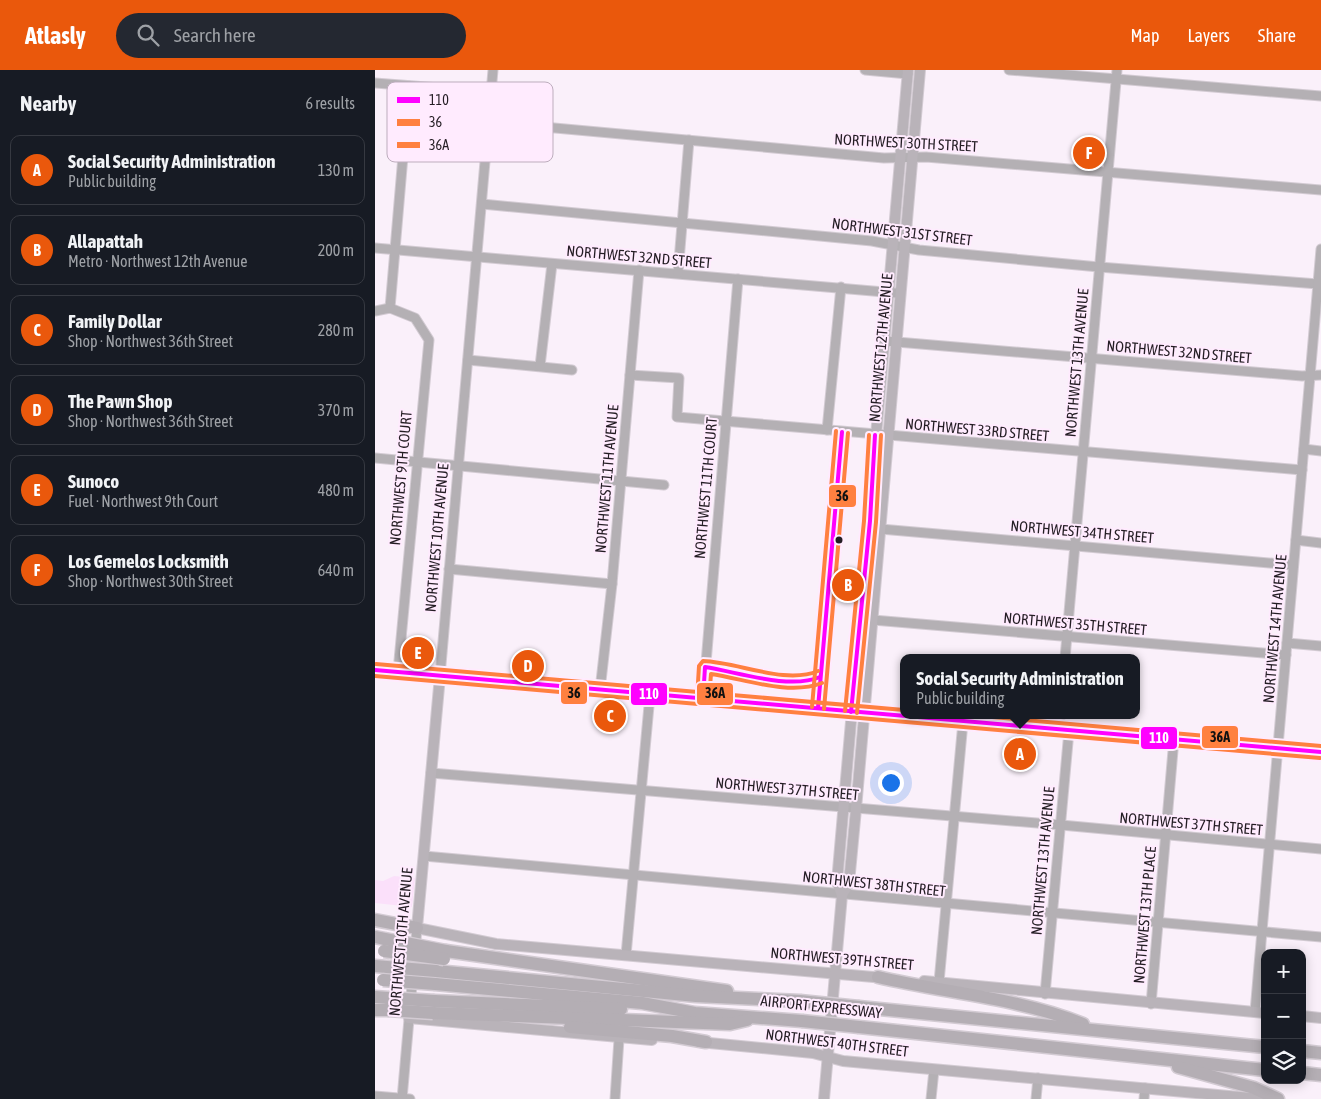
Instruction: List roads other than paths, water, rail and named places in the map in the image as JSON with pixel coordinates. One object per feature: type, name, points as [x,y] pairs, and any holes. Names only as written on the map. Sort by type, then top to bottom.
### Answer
[{"type":"highway","points":[[375,920],[417,928]]},
{"type":"highway","points":[[380,945],[445,955],[502,959],[771,998]]},
{"type":"highway","name":"AIRPORT EXPRESSWAY","points":[[381,966],[436,978],[642,1002],[695,1013],[802,1021],[1261,1070]]},
{"type":"highway","name":"AIRPORT EXPRESSWAY","points":[[379,979],[436,978],[696,996],[771,998],[1261,1047]]},
{"type":"highway","points":[[879,978],[1038,1010],[1065,1017],[1097,1029]]},
{"type":"highway","points":[[380,1003],[433,1007],[695,1013]]},
{"type":"highway","points":[[433,1007],[463,1014],[672,1036],[706,1042]]},
{"type":"highway","points":[[463,1014],[730,1024],[761,1017]]},
{"type":"highway","points":[[1306,1051],[1321,1053]]},
{"type":"highway","points":[[1127,1056],[1180,1067],[1235,1082],[1278,1099]]},
{"type":"highway","points":[[1306,1073],[1321,1075]]},
{"type":"main road","name":"NORTHWEST 12TH AVENUE","points":[[841,895],[849,884],[874,620],[920,70]]},
{"type":"main road","points":[[908,72],[913,80],[913,103],[916,120]]},
{"type":"main road","name":"NORTHWEST 12TH AVENUE","points":[[824,1099],[841,895],[837,882],[908,72]]},
{"type":"main road","points":[[375,670],[900,716]]},
{"type":"main road","name":"NORTHWEST 10TH AVENUE","points":[[417,928],[440,676]]},
{"type":"main road","points":[[930,719],[1321,752]]},
{"type":"main road","name":"NORTHWEST 39TH STREET","points":[[417,928],[496,944],[939,982],[1045,994],[1260,1013]]},
{"type":"main road","points":[[1306,1016],[1321,1018]]},
{"type":"main road","name":"NORTHWEST 40TH STREET","points":[[409,1018],[619,1039],[706,1042],[813,1053],[843,1061],[1262,1099]]},
{"type":"street","points":[[865,70],[908,72]]},
{"type":"street","points":[[1009,70],[1116,74],[1321,96]]},
{"type":"street","name":"NORTHWEST 13TH AVENUE","points":[[1065,654],[1116,74]]},
{"type":"street","name":"NORTHWEST 30TH STREET","points":[[553,128],[901,158],[1108,172],[1321,190]]},
{"type":"street","points":[[678,273],[689,140]]},
{"type":"street","points":[[375,311],[390,308],[393,250],[402,162]]},
{"type":"street","name":"NORTHWEST 10TH AVENUE","points":[[440,676],[486,162]]},
{"type":"street","name":"NORTHWEST 31ST STREET","points":[[482,204],[872,241],[905,248],[1099,267],[1319,280]]},
{"type":"street","name":"NORTHWEST 32ND STREET","points":[[375,248],[841,287],[901,294]]},
{"type":"street","name":"NORTHWEST 14TH AVENUE","points":[[1260,1013],[1263,932],[1321,249]]},
{"type":"street","points":[[540,366],[552,264]]},
{"type":"street","name":"NORTHWEST 11TH AVENUE","points":[[600,690],[612,584],[639,270]]},
{"type":"street","name":"NORTHWEST 11TH COURT","points":[[703,699],[738,279]]},
{"type":"street","points":[[827,430],[841,287]]},
{"type":"street","name":"NORTHWEST 9TH COURT","points":[[390,308],[415,318],[429,340],[416,462],[398,671]]},
{"type":"street","name":"NORTHWEST 32ND STREET","points":[[885,341],[1309,376],[1321,375]]},
{"type":"street","points":[[468,360],[572,370]]},
{"type":"street","name":"NORTHWEST 33RD STREET","points":[[630,375],[679,378],[677,417],[1302,470]]},
{"type":"street","points":[[1304,449],[1321,451]]},
{"type":"street","points":[[375,458],[664,485]]},
{"type":"street","name":"NORTHWEST 34TH STREET","points":[[869,528],[1293,565]]},
{"type":"street","points":[[1296,540],[1321,542]]},
{"type":"street","points":[[449,569],[612,584]]},
{"type":"street","name":"NORTHWEST 35TH STREET","points":[[861,619],[1286,655]]},
{"type":"street","points":[[1287,643],[1321,646]]},
{"type":"street","points":[[626,955],[650,694]]},
{"type":"street","name":"NORTHWEST 13TH AVENUE","points":[[1045,994],[1061,825],[1064,730],[1061,719]]},
{"type":"street","points":[[939,982],[963,722]]},
{"type":"street","name":"NORTHWEST 13TH PLACE","points":[[1151,1004],[1174,739]]},
{"type":"street","name":"NORTHWEST 37TH STREET","points":[[431,773],[844,809],[1061,825],[1321,849]]},
{"type":"street","name":"NORTHWEST 38TH STREET","points":[[424,856],[633,874],[947,906],[1321,937]]},
{"type":"street","name":"NORTHWEST 10TH AVENUE","points":[[405,1099],[409,1018],[417,928]]},
{"type":"street","points":[[615,1099],[619,1039]]},
{"type":"street","points":[[931,1099],[934,1070]]},
{"type":"street","points":[[1036,1099],[1038,1078]]},
{"type":"street","points":[[1144,1099],[1145,1088]]},
{"type":"street","points":[[375,1096],[405,1099]]},
{"type":"place","name":"Los Gemelos Locksmith","points":[[1089,153]]},
{"type":"place","name":"Allapattah","points":[[848,585]]},
{"type":"place","name":"Sunoco","points":[[418,653]]},
{"type":"place","name":"The Pawn Shop","points":[[528,666]]},
{"type":"place","name":"Family Dollar","points":[[610,716]]},
{"type":"place","name":"Social Security Administration","points":[[1020,754]]}]
